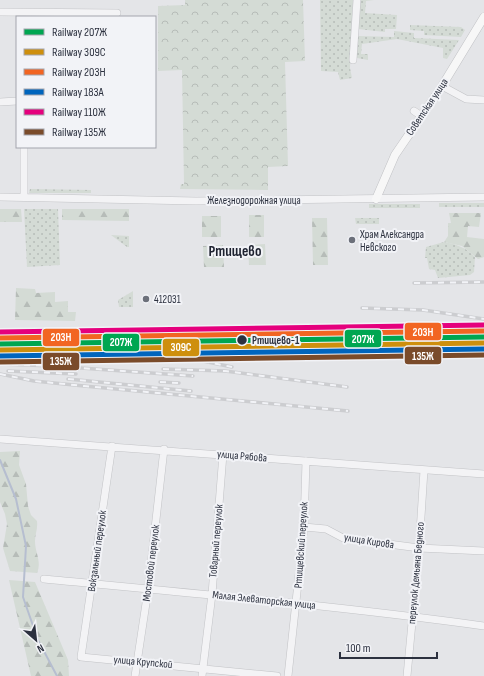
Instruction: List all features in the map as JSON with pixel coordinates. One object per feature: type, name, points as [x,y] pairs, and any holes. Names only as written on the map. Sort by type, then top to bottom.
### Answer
[{"type":"main road","name":"Советская улица","points":[[376,199],[395,155],[417,113],[442,86],[484,17]]},
{"type":"street","points":[[353,60],[357,0]]},
{"type":"street","points":[[0,12],[42,15],[117,13]]},
{"type":"street","points":[[442,86],[466,99],[484,100]]},
{"type":"street","points":[[0,102],[16,100]]},
{"type":"street","points":[[24,148],[24,197]]},
{"type":"street","name":"Железнодорожная улица","points":[[0,197],[196,201],[484,197]]},
{"type":"street","name":"улица Рябова","points":[[0,439],[164,449],[484,474]]},
{"type":"street","name":"Вокзальный переулок","points":[[81,657],[112,446]]},
{"type":"street","name":"Мостовой переулок","points":[[136,676],[148,590],[164,449]]},
{"type":"street","name":"Товарный переулок","points":[[202,672],[212,594],[223,454]]},
{"type":"street","name":"Ртищевский переулок","points":[[288,676],[304,527],[306,461]]},
{"type":"street","name":"переулок Демьяна Бедного","points":[[407,676],[419,548],[424,470]]},
{"type":"street","name":"улица Кирова","points":[[304,527],[326,529],[343,538],[419,548],[484,551]]},
{"type":"street","name":"Малая Элеваторская улица","points":[[44,579],[297,603],[484,626]]},
{"type":"street","name":"улица Крупской","points":[[81,657],[137,662],[202,672],[277,676]]},
{"type":"green space","points":[[185,0],[303,0],[305,61],[285,62],[288,166],[268,167],[268,190],[180,189],[181,184],[184,184],[182,70],[158,71],[158,6],[185,5]]},
{"type":"green space","points":[[320,0],[353,0],[350,68],[352,78],[340,80],[338,72],[321,71]]},
{"type":"green space","points":[[359,0],[374,0],[366,1],[365,13],[397,15],[396,29],[385,29],[385,32],[358,29]]},
{"type":"green space","points":[[410,25],[461,27],[465,30],[461,37],[424,35],[424,31],[410,30]]},
{"type":"green space","points":[[394,31],[414,33],[414,38],[459,40],[447,59],[443,58],[443,48],[397,39],[362,44],[361,54],[368,54],[368,60],[357,58],[356,37],[394,37]]},
{"type":"green space","points":[[30,189],[91,190],[91,193],[29,193]]},
{"type":"green space","points":[[439,203],[484,203],[484,207],[439,207]]},
{"type":"green space","points":[[369,204],[420,204],[420,208],[369,208]]},
{"type":"green space","points":[[0,209],[21,209],[22,222],[0,222]]},
{"type":"green space","points":[[24,209],[58,209],[60,265],[27,267]]},
{"type":"green space","points":[[62,209],[129,209],[129,221],[62,220]]},
{"type":"green space","points":[[449,213],[481,213],[479,227],[468,226],[467,237],[484,239],[484,257],[478,259],[462,246],[444,242],[448,236],[448,223],[451,223]]},
{"type":"green space","points":[[249,215],[264,215],[264,237],[249,237]]},
{"type":"green space","points":[[202,216],[221,216],[221,237],[202,237]]},
{"type":"green space","points":[[312,218],[327,218],[328,265],[313,265]]},
{"type":"green space","points":[[355,218],[379,218],[379,224],[356,224]]},
{"type":"green space","points":[[111,235],[129,236],[129,247],[127,247]]},
{"type":"green space","points":[[444,242],[461,247],[475,257],[474,272],[470,275],[438,278],[435,270],[429,269],[427,258],[425,258],[426,247]]},
{"type":"green space","points":[[265,244],[266,265],[249,265],[248,245]]},
{"type":"green space","points":[[223,245],[224,267],[204,267],[203,246]]},
{"type":"green space","points":[[16,288],[35,289],[36,293],[55,292],[55,302],[68,301],[68,312],[76,312],[75,321],[15,320]]},
{"type":"green space","points":[[133,291],[133,307],[119,307],[118,300]]},
{"type":"green space","points":[[20,451],[19,465],[26,484],[28,506],[31,515],[37,521],[35,541],[39,565],[37,573],[10,571],[3,548],[7,524],[0,502],[0,452]]},
{"type":"green space","points":[[9,580],[35,582],[68,660],[69,676],[31,676]]},
{"type":"waterway","points":[[0,460],[16,499],[26,546],[23,597],[38,640],[57,676]]},
{"type":"railway","points":[[414,283],[484,282]]},
{"type":"railway","points":[[362,308],[423,310],[484,319]]},
{"type":"railway","points":[[0,330],[444,325],[484,326]]},
{"type":"railway","points":[[0,349],[284,345]]},
{"type":"railway","points":[[96,352],[122,354]]},
{"type":"railway","points":[[203,361],[232,367]]},
{"type":"railway","points":[[0,364],[53,366],[193,376]]},
{"type":"railway","points":[[163,369],[225,371],[347,387]]},
{"type":"railway","points":[[8,371],[76,374]]},
{"type":"railway","points":[[0,374],[34,381],[348,411]]},
{"type":"railway","points":[[68,379],[191,391]]},
{"type":"railway","points":[[160,382],[179,383]]},
{"type":"rail line","name":"110Ж","points":[[0,332],[484,325]]},
{"type":"rail line","name":"203Н","points":[[0,338],[484,331]]},
{"type":"rail line","name":"207Ж","points":[[0,344],[484,337]]},
{"type":"rail line","name":"309С","points":[[0,350],[484,343]]},
{"type":"rail line","name":"183А","points":[[0,356],[484,349]]},
{"type":"rail line","name":"135Ж","points":[[0,362],[484,355]]},
{"type":"place","name":"Храм Александра Невского","points":[[352,240]]},
{"type":"place","name":"412031","points":[[146,299]]},
{"type":"place","name":"Ртищево-1","points":[[242,340]]},
{"type":"district","name":"Ртищево","points":[[235,251]]}]
